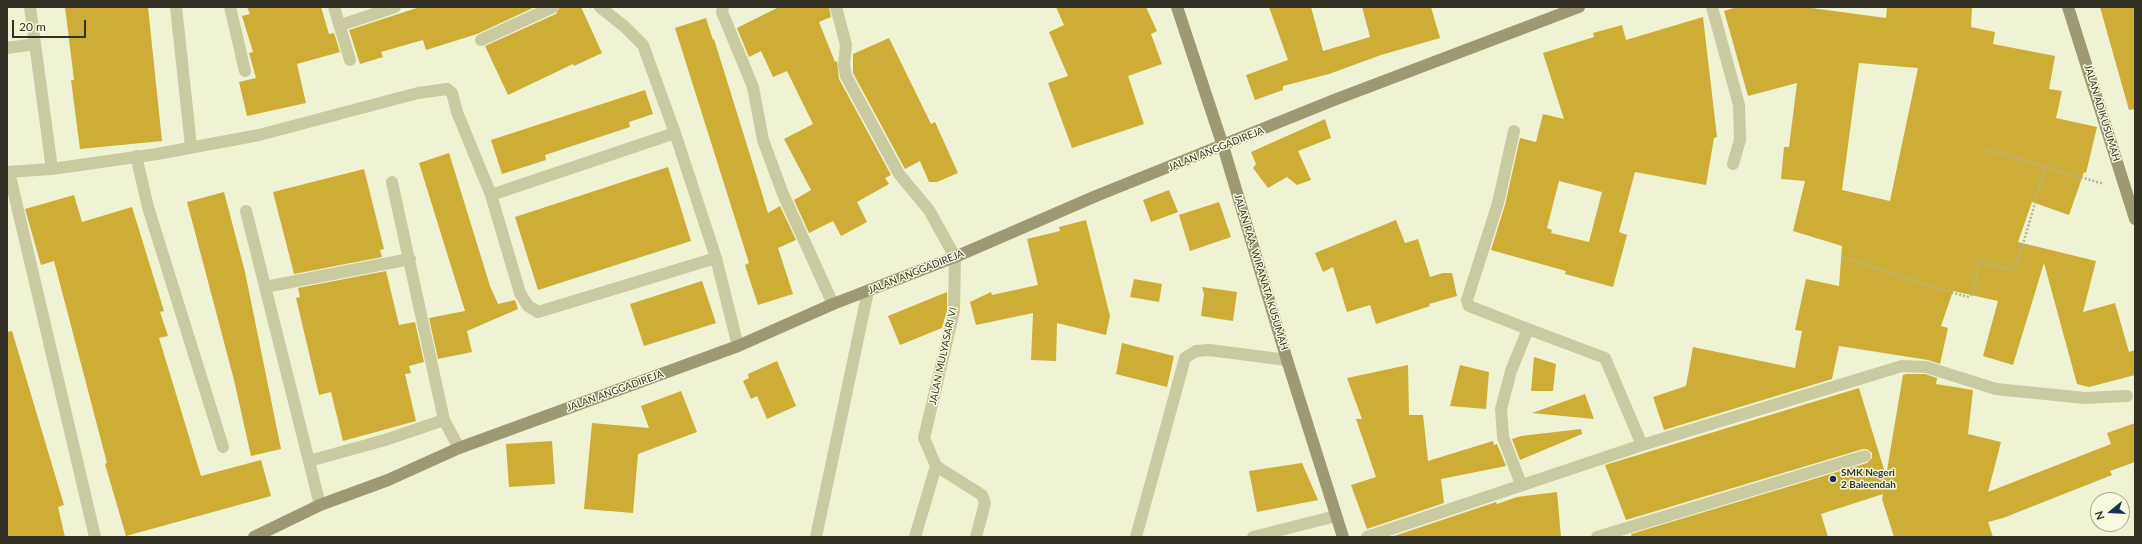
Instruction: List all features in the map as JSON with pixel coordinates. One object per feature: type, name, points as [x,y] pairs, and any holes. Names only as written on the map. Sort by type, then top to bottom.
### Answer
[{"type":"main road","name":"JALAN RAA. WIRANATA KUSUMAH","points":[[1177,7],[1223,146],[1287,360],[1343,537]]},
{"type":"main road","name":"JALAN ANGGADIREJA","points":[[254,537],[320,505],[388,480],[459,448],[738,346],[833,304],[868,292],[955,257],[1096,196],[1334,100],[1579,7]]},
{"type":"main road","name":"JALAN ADIKUSUMAH","points":[[2068,7],[2135,219]]},
{"type":"street","points":[[30,7],[52,169]]},
{"type":"street","points":[[176,7],[191,146]]},
{"type":"street","points":[[230,7],[245,71]]},
{"type":"street","points":[[334,7],[341,26],[350,60]]},
{"type":"street","points":[[341,26],[395,7]]},
{"type":"street","points":[[481,40],[553,7]]},
{"type":"street","points":[[600,7],[625,27],[643,45],[675,133],[716,258],[738,346]]},
{"type":"street","points":[[723,7],[722,12],[753,87],[763,140],[783,194],[833,304]]},
{"type":"street","points":[[836,7],[846,45],[844,65],[846,76],[899,174],[929,210],[955,257]]},
{"type":"street","points":[[1712,7],[1739,105],[1740,140],[1733,164]]},
{"type":"street","points":[[7,48],[35,44]]},
{"type":"street","points":[[95,537],[10,176],[168,152],[191,146],[259,135],[418,93],[447,89],[452,93],[457,112],[491,195],[520,293],[528,306],[538,312],[716,258]]},
{"type":"street","points":[[1514,131],[1498,203],[1468,300],[1469,306],[1528,330],[1605,358],[1642,445]]},
{"type":"street","points":[[491,195],[675,133]]},
{"type":"street","points":[[136,156],[148,207],[223,447]]},
{"type":"street","points":[[392,182],[410,258],[427,347],[444,420],[459,448]]},
{"type":"street","points":[[246,211],[320,505]]},
{"type":"street","name":"JALAN MULYASARI VI","points":[[936,466],[924,438],[954,312],[955,257]]},
{"type":"street","points":[[265,287],[410,258]]},
{"type":"street","points":[[816,537],[868,292]]},
{"type":"street","points":[[1521,484],[1503,437],[1501,409],[1511,371],[1528,330]]},
{"type":"street","points":[[1136,537],[1185,358],[1196,351],[1209,350],[1287,360]]},
{"type":"street","points":[[1367,537],[1521,484],[1642,445],[1902,366],[1926,367],[1996,389],[2085,398],[2127,396]]},
{"type":"street","points":[[309,461],[385,440],[444,420]]},
{"type":"street","points":[[1597,537],[1865,456]]},
{"type":"street","points":[[915,537],[936,466],[982,495],[985,503],[976,537]]},
{"type":"street","points":[[1253,537],[1336,516]]},
{"type":"path","points":[[1981,148],[2126,190]]},
{"type":"path","points":[[1841,257],[1934,288],[1969,297],[1973,293],[1979,265],[1984,263],[2006,269],[2012,268],[2018,261],[2046,166]]},
{"type":"building","points":[[65,7],[148,7],[162,141],[80,149],[71,80],[74,80]]},
{"type":"building","points":[[247,7],[321,7],[329,34],[334,33],[340,52],[297,64],[306,103],[247,116],[239,82],[256,78],[249,53],[253,52],[242,16],[250,14]]},
{"type":"building","points":[[420,7],[535,7],[477,34],[426,50],[423,40],[381,52],[383,57],[360,64],[349,30]]},
{"type":"building","points":[[560,7],[581,7],[602,53],[574,66],[573,64],[508,95],[485,46],[556,14]]},
{"type":"building","points":[[779,7],[829,7],[831,17],[819,22],[835,62],[837,61],[839,79],[891,175],[885,178],[889,184],[857,202],[867,222],[841,236],[833,221],[809,233],[794,200],[811,190],[784,139],[813,124],[787,71],[773,77],[761,51],[749,57],[737,28]]},
{"type":"building","points":[[1056,7],[1146,7],[1157,31],[1151,34],[1162,64],[1128,76],[1144,124],[1072,148],[1048,83],[1068,76],[1049,32],[1064,25]]},
{"type":"building","points":[[1269,7],[1311,7],[1323,51],[1370,37],[1362,7],[1431,7],[1440,38],[1381,55],[1329,74],[1283,86],[1283,90],[1255,100],[1246,75],[1288,60]]},
{"type":"building","points":[[1737,7],[1804,7],[1886,18],[1887,7],[1972,7],[1971,27],[1995,32],[1993,44],[2055,56],[2049,89],[2062,91],[2056,118],[2097,127],[2086,173],[2084,172],[2069,215],[2032,202],[2018,242],[2096,261],[2083,312],[2115,303],[2129,352],[2135,350],[2135,375],[2089,387],[2077,384],[2044,263],[2013,365],[1983,356],[1998,301],[1953,291],[1941,326],[1948,328],[1940,364],[1928,360],[1839,346],[1832,379],[1664,430],[1653,397],[1686,386],[1693,347],[1795,368],[1802,331],[1795,330],[1806,279],[1839,286],[1842,246],[1793,231],[1805,181],[1781,179],[1784,147],[1789,147],[1797,83],[1748,96],[1724,11]],"holes":[[[1859,63],[1918,68],[1890,201],[1842,190]]]},
{"type":"building","points":[[2100,7],[2135,7],[2135,109],[2129,110]]},
{"type":"building","points":[[1703,17],[1717,137],[1714,138],[1706,185],[1635,172],[1619,232],[1627,235],[1613,287],[1565,274],[1566,271],[1491,250],[1505,205],[1520,138],[1536,142],[1543,114],[1564,119],[1543,53],[1594,37],[1593,33],[1622,25],[1626,40]],"holes":[[[1559,181],[1602,192],[1589,242],[1551,233],[1552,230],[1547,228]]]},
{"type":"building","points":[[706,18],[713,40],[714,39],[768,213],[780,206],[796,240],[778,248],[793,294],[758,305],[745,265],[749,263],[675,28]]},
{"type":"building","points":[[889,38],[931,124],[935,122],[958,173],[937,182],[929,182],[920,161],[905,169],[853,73],[853,54]]},
{"type":"building","points":[[645,90],[653,114],[629,122],[630,127],[545,155],[546,160],[502,174],[491,140]]},
{"type":"building","points":[[1325,119],[1331,138],[1298,151],[1311,180],[1297,185],[1287,177],[1268,188],[1253,168],[1256,164],[1251,152]]},
{"type":"building","points":[[449,153],[490,286],[498,304],[515,300],[518,309],[467,331],[472,352],[438,359],[429,318],[465,311],[419,163]]},
{"type":"building","points":[[668,167],[691,241],[538,290],[515,217]]},
{"type":"building","points":[[364,169],[384,249],[380,250],[382,257],[294,274],[273,192]]},
{"type":"building","points":[[1169,190],[1178,212],[1151,222],[1143,200]]},
{"type":"building","points":[[224,192],[245,272],[281,449],[251,456],[234,380],[187,202]]},
{"type":"building","points":[[74,195],[82,222],[132,207],[164,311],[160,312],[168,336],[159,338],[201,476],[261,460],[271,496],[126,536],[105,464],[107,463],[54,261],[41,265],[25,209]]},
{"type":"building","points":[[1219,202],[1231,237],[1190,251],[1179,215]]},
{"type":"building","points":[[1086,220],[1110,316],[1106,335],[1057,323],[1056,361],[1031,360],[1033,313],[976,325],[970,302],[991,292],[992,295],[1038,285],[1027,239],[1060,231],[1059,227]]},
{"type":"building","points":[[1396,220],[1405,243],[1418,239],[1430,277],[1443,273],[1452,273],[1457,296],[1429,304],[1430,306],[1376,324],[1370,305],[1347,312],[1333,267],[1323,272],[1315,253]]},
{"type":"building","points":[[386,271],[399,325],[415,322],[424,362],[409,366],[411,373],[405,374],[416,421],[343,441],[331,392],[319,395],[296,298],[300,297],[298,288]]},
{"type":"building","points":[[1134,279],[1162,284],[1159,302],[1130,297]]},
{"type":"building","points":[[702,281],[716,323],[644,346],[630,304]]},
{"type":"building","points":[[1202,287],[1237,292],[1233,321],[1201,316],[1204,294]]},
{"type":"building","points":[[947,292],[947,310],[942,328],[900,345],[888,316]]},
{"type":"building","points":[[12,331],[64,505],[58,507],[65,537],[7,537],[7,332]]},
{"type":"building","points":[[1122,343],[1174,356],[1167,387],[1116,374]]},
{"type":"building","points":[[1534,357],[1556,364],[1553,391],[1531,391]]},
{"type":"building","points":[[777,361],[796,406],[767,419],[757,396],[751,399],[743,381],[749,378],[748,374]]},
{"type":"building","points":[[1408,365],[1409,415],[1423,415],[1428,461],[1493,441],[1494,445],[1497,444],[1506,466],[1441,479],[1444,503],[1367,529],[1351,485],[1376,477],[1356,419],[1362,419],[1347,378]]},
{"type":"building","points":[[1460,365],[1489,372],[1486,409],[1450,406]]},
{"type":"building","points":[[1925,374],[1937,378],[1936,384],[1973,390],[1968,434],[2001,442],[1988,492],[2111,444],[2107,433],[2135,423],[2135,462],[2110,471],[2112,475],[2003,518],[1988,522],[1993,537],[1894,537],[1882,499],[1883,494],[1821,514],[1828,537],[1632,537],[1631,534],[1867,463],[1872,458],[1872,453],[1867,449],[1863,449],[1626,520],[1605,465],[1859,388],[1886,476],[1903,375]]},
{"type":"building","points":[[681,391],[697,432],[638,454],[633,513],[584,509],[592,423],[649,428],[641,406]]},
{"type":"building","points":[[1585,394],[1594,419],[1532,413]]},
{"type":"building","points":[[1581,429],[1582,434],[1520,460],[1512,439],[1521,436]]},
{"type":"building","points":[[552,441],[555,484],[509,487],[506,444]]},
{"type":"building","points":[[1302,463],[1318,500],[1257,512],[1249,471]]},
{"type":"building","points":[[1557,492],[1561,537],[1391,537],[1496,502],[1497,504],[1517,497]]},
{"type":"place","name":"SMK Negeri 2 Baleendah","points":[[1833,479]]}]
